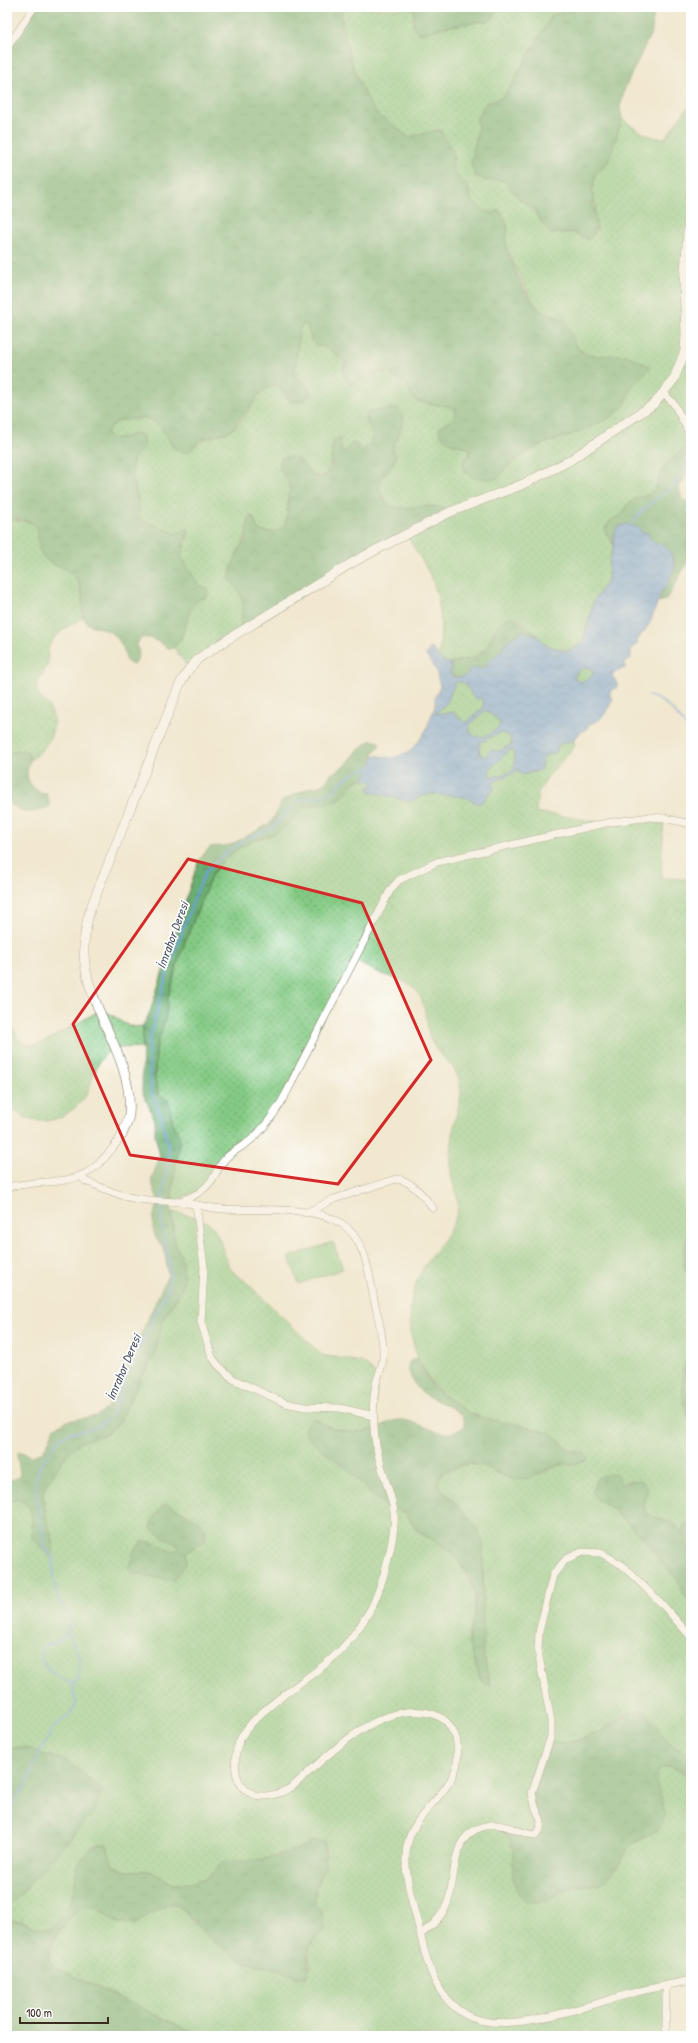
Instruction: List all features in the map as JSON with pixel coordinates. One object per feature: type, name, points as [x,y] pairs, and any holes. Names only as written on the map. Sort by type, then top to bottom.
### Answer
[{"type":"street","points":[[7,48],[34,7]]},
{"type":"street","points":[[7,1187],[36,1182],[64,1182],[81,1177],[94,1169],[110,1153],[122,1135],[128,1116],[128,1095],[121,1064],[89,984],[84,964],[85,926],[179,686],[189,668],[199,658],[217,646],[355,561],[450,512],[521,485],[569,461],[655,403],[674,379],[684,351],[686,334],[684,284],[691,192]]},
{"type":"street","points":[[664,393],[674,404],[691,436]]},
{"type":"street","points":[[178,1202],[201,1193],[207,1187],[227,1157],[252,1140],[282,1102],[391,889],[399,880],[437,862],[606,823],[650,817],[664,818],[691,824]]},
{"type":"street","points":[[81,1177],[90,1183],[131,1198],[178,1202],[223,1209],[262,1209],[320,1215],[341,1223],[359,1241],[368,1264],[383,1357],[375,1388],[374,1416],[376,1444],[394,1510],[394,1531],[381,1580],[370,1611],[351,1637],[330,1660],[265,1711],[246,1729],[238,1742],[235,1769],[244,1791],[252,1795],[264,1797],[280,1794],[292,1787],[361,1730],[386,1717],[412,1710],[432,1713],[447,1722],[456,1738],[456,1767],[444,1788],[411,1831],[407,1847],[406,1865],[420,1934],[434,1981],[447,1999],[467,2015],[486,2021],[518,2022],[558,2014],[691,1980]]},
{"type":"street","points":[[306,1213],[334,1199],[396,1179],[406,1182],[418,1191],[433,1208]]},
{"type":"street","points":[[196,1205],[204,1267],[201,1322],[212,1357],[218,1366],[234,1379],[285,1403],[305,1407],[340,1408],[374,1416]]},
{"type":"street","points":[[420,1934],[434,1924],[445,1910],[451,1888],[456,1856],[461,1842],[474,1832],[491,1825],[511,1827],[526,1834],[535,1835],[540,1830],[541,1821],[532,1793],[552,1736],[550,1714],[538,1651],[539,1632],[553,1575],[566,1559],[582,1552],[601,1553],[622,1565],[662,1604],[691,1637]]},
{"type":"street","points":[[666,1986],[666,2036]]},
{"type":"highlighted area","points":[[188,859],[362,903],[431,1060],[338,1184],[130,1155],[73,1024]]},
{"type":"green space","points":[[34,7],[342,7],[342,18],[347,47],[358,79],[371,106],[380,117],[408,137],[440,130],[454,154],[452,164],[454,172],[467,185],[472,202],[487,212],[493,213],[499,210],[506,220],[507,250],[522,284],[537,308],[542,312],[566,320],[574,343],[581,351],[593,356],[628,356],[651,367],[633,385],[625,405],[615,414],[604,421],[571,435],[543,444],[526,453],[509,465],[499,477],[495,479],[474,478],[464,471],[463,461],[470,454],[470,449],[447,441],[440,434],[439,429],[441,426],[454,419],[455,409],[419,401],[410,394],[406,382],[398,380],[389,372],[369,375],[356,384],[349,383],[343,376],[345,362],[328,348],[317,346],[311,340],[307,324],[301,326],[299,333],[295,372],[308,387],[310,395],[304,401],[293,402],[288,399],[280,387],[276,385],[270,386],[261,392],[232,430],[200,440],[188,453],[173,448],[167,435],[153,420],[147,418],[117,421],[107,430],[107,435],[116,438],[124,438],[140,433],[143,436],[143,449],[133,459],[132,468],[139,516],[143,522],[151,523],[176,534],[185,529],[189,529],[181,556],[199,586],[208,588],[207,597],[200,599],[195,603],[189,613],[184,632],[174,648],[170,649],[149,638],[140,638],[137,645],[139,654],[135,664],[132,665],[126,661],[121,644],[115,636],[106,630],[90,625],[86,622],[83,614],[81,590],[76,578],[72,573],[50,563],[42,555],[39,547],[36,526],[25,520],[7,521],[7,48]]},
{"type":"green space","points":[[342,7],[398,9],[400,7],[414,7],[413,10],[419,34],[445,27],[491,20],[501,7],[588,7],[552,15],[508,91],[499,99],[486,103],[477,117],[478,129],[471,163],[485,180],[504,180],[518,198],[534,209],[539,219],[551,234],[572,232],[589,240],[596,207],[592,192],[596,173],[607,164],[622,119],[647,135],[665,138],[691,103],[691,434],[687,445],[663,467],[655,489],[648,495],[637,498],[627,505],[623,514],[606,533],[614,545],[609,564],[608,580],[593,602],[583,640],[575,648],[565,650],[544,644],[541,639],[518,618],[494,631],[487,648],[472,658],[447,663],[438,659],[441,637],[439,603],[433,581],[406,535],[414,507],[396,508],[392,506],[384,500],[379,488],[384,474],[396,457],[392,449],[395,443],[398,409],[390,409],[367,413],[366,419],[373,435],[369,447],[360,450],[349,445],[344,453],[341,450],[341,444],[331,448],[332,458],[326,475],[314,475],[307,470],[299,460],[283,477],[289,485],[287,514],[284,525],[281,529],[276,531],[260,531],[256,526],[255,520],[240,548],[231,570],[229,578],[239,591],[242,603],[243,610],[241,633],[189,669],[174,648],[184,632],[189,613],[195,603],[200,599],[207,597],[208,588],[199,586],[181,556],[189,532],[185,529],[176,534],[151,523],[143,522],[138,516],[138,501],[133,482],[132,468],[133,459],[143,449],[143,436],[139,433],[123,438],[116,438],[107,435],[107,430],[114,423],[124,419],[144,418],[153,421],[161,427],[167,434],[170,444],[193,448],[202,441],[224,434],[239,423],[262,392],[276,385],[283,389],[306,383],[296,376],[295,372],[299,333],[301,326],[307,324],[311,340],[317,346],[328,348],[345,362],[343,371],[356,384],[369,375],[389,372],[398,380],[406,382],[410,394],[419,401],[455,409],[450,443],[470,449],[469,456],[483,479],[499,477],[509,465],[526,453],[543,444],[588,428],[625,405],[633,385],[651,367],[628,356],[597,357],[578,349],[573,341],[569,327],[557,316],[542,312],[534,304],[507,250],[506,241],[508,225],[493,213],[487,212],[472,202],[467,185],[454,172],[452,164],[454,154],[440,130],[408,137],[385,119],[380,117],[371,106],[358,79],[347,47],[342,18]]},
{"type":"green space","points":[[414,7],[501,7],[491,20],[445,27],[419,34],[413,26]]},
{"type":"green space","points":[[588,7],[654,7],[652,31],[625,88],[620,107],[622,119],[616,139],[607,164],[596,173],[592,192],[597,228],[589,240],[572,232],[551,234],[539,219],[534,209],[518,198],[504,180],[485,180],[475,176],[471,163],[478,129],[477,117],[486,103],[499,99],[508,91],[552,15]]},
{"type":"green space","points":[[398,409],[404,417],[400,432],[392,449],[396,457],[395,461],[381,479],[379,485],[382,497],[392,507],[404,508],[433,506],[450,512],[393,541],[241,633],[242,599],[236,586],[229,578],[237,553],[245,541],[249,517],[253,516],[256,526],[260,531],[275,531],[284,526],[287,515],[290,486],[280,468],[281,458],[295,458],[315,476],[318,478],[322,477],[329,472],[334,440],[340,438],[341,450],[344,452],[349,445],[353,443],[358,445],[360,450],[369,447],[373,435],[366,419],[367,413],[375,410]]},
{"type":"green space","points":[[691,434],[691,469],[679,487],[683,500],[691,503],[691,556],[666,600],[659,602],[664,588],[666,589],[670,573],[674,569],[674,558],[658,543],[651,542],[648,532],[641,534],[640,529],[636,528],[613,538],[614,545],[606,533],[605,528],[610,521],[623,514],[627,505],[637,498],[648,495],[655,489],[663,467],[687,445]]},
{"type":"green space","points":[[12,520],[35,524],[52,564],[70,571],[75,577],[79,584],[82,600],[83,618],[67,627],[57,635],[50,644],[48,650],[48,664],[38,681],[37,691],[51,710],[53,717],[52,732],[46,745],[30,760],[29,755],[14,753],[7,755],[7,521]]},
{"type":"green space","points":[[513,616],[537,636],[523,631],[520,632],[504,643],[502,651],[488,662],[485,668],[472,668],[464,677],[451,676],[451,663],[471,658],[481,653],[486,648],[497,627],[506,619]]},
{"type":"green space","points":[[581,666],[592,670],[593,673],[590,678],[580,682],[575,679]]},
{"type":"green space","points":[[455,682],[463,682],[471,690],[472,695],[483,700],[484,707],[466,723],[453,712],[435,714],[447,703]]},
{"type":"green space","points":[[486,710],[500,722],[500,726],[487,736],[476,737],[470,732],[469,725]]},
{"type":"green space","points":[[500,732],[509,736],[512,744],[500,751],[491,750],[485,757],[480,755],[479,743]]},
{"type":"green space","points":[[371,740],[379,742],[380,745],[374,753],[372,762],[368,766],[368,773],[364,779],[357,780],[344,795],[335,801],[303,808],[288,824],[275,834],[253,840],[239,848],[224,860],[212,874],[181,952],[168,997],[166,1016],[156,1048],[155,1079],[159,1095],[168,1100],[170,1104],[171,1117],[180,1139],[171,1196],[174,1241],[182,1259],[184,1277],[182,1289],[163,1318],[155,1355],[141,1377],[118,1424],[104,1435],[86,1440],[75,1446],[66,1455],[45,1486],[43,1495],[47,1522],[53,1540],[53,1555],[50,1557],[33,1540],[32,1517],[29,1507],[19,1500],[7,1500],[7,1481],[18,1478],[20,1474],[17,1455],[19,1451],[31,1456],[41,1453],[47,1445],[55,1427],[67,1421],[96,1416],[107,1408],[168,1275],[164,1248],[155,1237],[153,1227],[153,1217],[159,1202],[151,1181],[160,1156],[155,1135],[155,1120],[142,1091],[143,1026],[150,1012],[172,942],[181,922],[187,895],[199,860],[210,847],[230,845],[267,825],[273,819],[283,800],[309,788],[320,786],[326,782],[331,774],[346,765],[357,751]]},
{"type":"green space","points":[[574,740],[575,746],[550,774],[538,793],[536,812],[606,823],[664,818],[661,878],[685,879],[691,877],[691,1226],[685,1245],[691,1283],[691,1344],[688,1352],[691,1423],[691,1520],[684,1525],[682,1532],[691,1545],[691,1561],[683,1538],[676,1526],[664,1519],[647,1514],[644,1504],[647,1494],[633,1480],[621,1483],[597,1499],[611,1508],[646,1540],[657,1556],[678,1580],[691,1604],[691,1755],[670,1745],[645,1711],[626,1713],[600,1732],[566,1744],[550,1741],[541,1821],[535,1835],[492,1826],[500,1830],[510,1840],[514,1853],[513,1876],[555,1896],[575,1886],[598,1885],[619,1866],[623,1856],[631,1845],[657,1831],[663,1799],[657,1785],[657,1774],[659,1770],[668,1766],[676,1768],[691,1779],[691,1980],[666,1986],[666,2036],[201,2036],[56,1968],[49,1957],[52,1945],[56,1938],[79,1908],[95,1907],[117,1923],[136,1923],[153,1912],[172,1903],[182,1908],[192,1922],[228,1951],[292,1974],[296,1977],[311,1967],[309,1955],[311,1946],[316,1938],[325,1929],[322,1913],[315,1904],[315,1888],[327,1855],[324,1842],[313,1843],[279,1856],[255,1861],[225,1861],[209,1876],[195,1882],[181,1885],[171,1883],[150,1871],[128,1871],[117,1868],[112,1861],[107,1844],[76,1883],[74,1894],[65,1914],[51,1929],[36,1928],[22,1921],[7,1921],[7,1914],[11,1904],[72,1837],[52,1755],[44,1755],[27,1747],[7,1749],[7,1500],[19,1500],[29,1507],[32,1517],[33,1540],[50,1556],[53,1552],[53,1540],[47,1522],[43,1495],[45,1486],[66,1455],[75,1446],[86,1440],[104,1435],[118,1424],[141,1377],[155,1355],[163,1318],[178,1297],[177,1249],[174,1241],[172,1212],[200,1219],[213,1227],[228,1263],[237,1276],[244,1280],[322,1355],[361,1362],[371,1369],[378,1378],[374,1429],[358,1432],[343,1431],[315,1419],[312,1442],[344,1466],[384,1505],[406,1514],[419,1533],[441,1544],[456,1556],[470,1580],[475,1593],[475,1616],[469,1634],[469,1645],[481,1681],[490,1685],[483,1651],[482,1599],[484,1570],[456,1503],[438,1485],[439,1477],[443,1472],[467,1464],[487,1466],[498,1473],[539,1475],[559,1465],[585,1462],[585,1453],[572,1451],[551,1434],[482,1417],[473,1414],[455,1404],[440,1391],[428,1376],[418,1359],[412,1341],[410,1321],[412,1301],[417,1281],[421,1272],[451,1228],[458,1208],[458,1199],[451,1177],[451,1160],[453,1134],[461,1089],[458,1076],[455,1071],[438,1052],[431,1040],[425,1012],[418,992],[407,983],[354,961],[270,1119],[227,1157],[207,1187],[172,1202],[176,1160],[179,1152],[168,1100],[159,1095],[155,1079],[156,1048],[166,1016],[168,997],[181,952],[212,874],[224,860],[239,848],[253,840],[275,834],[288,824],[303,808],[336,801],[360,779],[372,781],[374,787],[372,788],[372,793],[387,795],[407,802],[418,799],[423,795],[432,794],[465,797],[475,801],[484,800],[493,790],[493,782],[517,768],[519,769],[518,772],[525,774],[541,770],[541,765],[545,756],[556,752],[559,744]]},
{"type":"green space","points":[[510,749],[513,751],[515,761],[513,770],[499,776],[491,777],[489,770]]},
{"type":"green space","points":[[17,750],[26,751],[28,754],[30,759],[27,772],[28,780],[36,790],[47,794],[50,806],[38,811],[28,812],[7,803],[7,755]]},
{"type":"green space","points":[[99,1011],[111,1014],[129,1025],[135,1027],[143,1026],[142,1048],[127,1047],[117,1049],[104,1056],[97,1066],[85,1097],[67,1114],[59,1118],[34,1121],[12,1109],[7,1099],[7,1088],[11,1065],[11,1044],[7,1018],[20,1041],[27,1045],[40,1044]]},
{"type":"green space","points":[[691,1226],[691,1283],[687,1276],[683,1262],[684,1248]]},
{"type":"green space","points":[[333,1242],[343,1269],[299,1284],[289,1257]]},
{"type":"green space","points":[[691,1344],[691,1423],[684,1404],[682,1384],[685,1363]]},
{"type":"green space","points":[[416,1358],[433,1386],[466,1411],[482,1418],[516,1424],[550,1433],[571,1451],[585,1453],[589,1458],[580,1463],[560,1465],[534,1476],[522,1479],[507,1477],[486,1467],[471,1464],[452,1468],[443,1473],[439,1478],[438,1485],[470,1519],[480,1534],[483,1543],[483,1651],[490,1686],[481,1681],[469,1645],[469,1634],[475,1616],[475,1593],[470,1580],[456,1556],[441,1544],[419,1533],[406,1514],[384,1505],[376,1499],[344,1466],[312,1442],[306,1436],[304,1429],[310,1420],[315,1419],[337,1429],[352,1432],[368,1431],[399,1420],[416,1423],[442,1432],[450,1433],[458,1431],[465,1425],[462,1417],[457,1411],[423,1393],[416,1386],[408,1370],[408,1366],[409,1362]]},
{"type":"green space","points":[[609,1474],[617,1475],[621,1483],[641,1480],[648,1487],[644,1502],[644,1509],[647,1513],[656,1518],[673,1523],[677,1527],[689,1554],[691,1604],[678,1580],[657,1556],[646,1540],[611,1508],[597,1499],[592,1491],[597,1478]]},
{"type":"green space","points":[[165,1504],[180,1510],[198,1521],[204,1527],[206,1533],[205,1540],[186,1553],[186,1564],[173,1581],[131,1573],[128,1570],[133,1553],[142,1541],[151,1542],[167,1550],[176,1551],[179,1549],[177,1545],[151,1529],[153,1519]]},
{"type":"green space","points":[[691,1520],[691,1545],[682,1532],[684,1525]]},
{"type":"green space","points":[[636,1711],[645,1711],[670,1745],[691,1755],[691,1779],[676,1768],[668,1766],[659,1770],[657,1783],[664,1808],[665,1815],[663,1822],[657,1830],[636,1842],[628,1849],[607,1879],[596,1884],[579,1885],[569,1888],[546,1900],[538,1902],[531,1902],[524,1899],[518,1892],[514,1883],[513,1855],[509,1839],[502,1831],[491,1825],[526,1834],[540,1830],[532,1793],[550,1740],[564,1743],[586,1738],[610,1726],[624,1716]]},
{"type":"green space","points":[[27,1747],[44,1755],[66,1760],[103,1790],[93,1813],[11,1904],[7,1901],[7,1749]]},
{"type":"green space","points":[[314,1841],[324,1842],[326,1865],[315,1888],[315,1904],[322,1913],[325,1930],[309,1948],[309,1969],[307,1977],[296,1977],[283,1971],[244,1962],[204,1934],[182,1908],[172,1903],[153,1912],[136,1923],[117,1923],[95,1907],[79,1908],[60,1931],[52,1945],[49,1957],[55,1967],[201,2036],[7,2036],[7,1921],[22,1921],[36,1928],[51,1929],[65,1914],[74,1894],[77,1866],[93,1846],[107,1844],[113,1864],[121,1870],[152,1873],[173,1883],[186,1884],[205,1878],[213,1873],[224,1861],[265,1859],[290,1852]]},
{"type":"water","points":[[627,524],[640,528],[642,534],[648,532],[651,541],[661,544],[668,549],[673,557],[675,567],[666,589],[664,588],[662,590],[648,626],[639,637],[637,644],[631,649],[631,658],[625,663],[626,668],[620,669],[612,675],[617,683],[617,687],[610,692],[610,696],[613,699],[604,715],[598,720],[589,724],[589,727],[580,733],[574,740],[559,744],[555,753],[545,756],[541,765],[541,770],[529,772],[524,775],[518,772],[519,769],[517,768],[516,772],[494,782],[493,785],[495,788],[481,803],[476,803],[465,797],[432,794],[423,795],[411,802],[369,791],[368,786],[370,785],[373,788],[372,781],[365,780],[364,777],[368,772],[368,766],[372,762],[374,755],[394,758],[410,751],[426,730],[435,706],[435,697],[440,687],[436,670],[426,655],[430,648],[435,651],[442,661],[451,663],[450,674],[453,677],[464,677],[472,668],[485,668],[489,660],[502,651],[504,643],[523,631],[537,636],[546,645],[564,651],[572,650],[580,645],[585,635],[594,600],[608,580],[609,561],[614,545],[614,534],[618,526]],"holes":[[[581,667],[583,670],[587,667],[592,670],[593,673],[590,678],[580,682],[575,679],[575,674]],[[455,682],[463,682],[477,699],[482,698],[484,707],[466,723],[452,712],[435,714],[447,703]],[[486,710],[500,722],[500,726],[487,736],[476,737],[470,732],[469,725]],[[502,732],[509,736],[512,744],[500,751],[491,750],[485,757],[480,755],[479,743]],[[510,749],[513,751],[515,761],[513,770],[499,776],[491,777],[489,770]]]},
{"type":"waterway","points":[[631,524],[643,510],[679,480],[691,450]]},
{"type":"waterway","points":[[649,696],[667,705],[691,733]]},
{"type":"waterway","name":"İmrahor Deresi","points":[[162,1199],[169,1151],[162,1119],[151,1091],[148,1045],[168,970],[197,891],[206,871],[229,850],[248,838],[272,828],[297,800],[320,797],[333,792],[342,781],[358,771],[368,768]]},
{"type":"waterway","name":"İmrahor Deresi","points":[[7,1837],[9,1834],[12,1809],[15,1799],[28,1782],[38,1754],[48,1739],[51,1730],[70,1714],[75,1707],[76,1703],[73,1692],[74,1685],[80,1673],[79,1656],[75,1652],[73,1640],[66,1633],[71,1621],[70,1613],[63,1606],[58,1597],[53,1578],[54,1559],[45,1547],[35,1488],[36,1477],[41,1464],[57,1441],[68,1433],[88,1430],[98,1426],[108,1419],[113,1412],[129,1370],[169,1286],[170,1276],[162,1226],[162,1206]]},
{"type":"waterway","name":"İmrahor Deresi","points":[[66,1633],[58,1641],[42,1647],[41,1654],[42,1660],[50,1671],[74,1684]]}]
